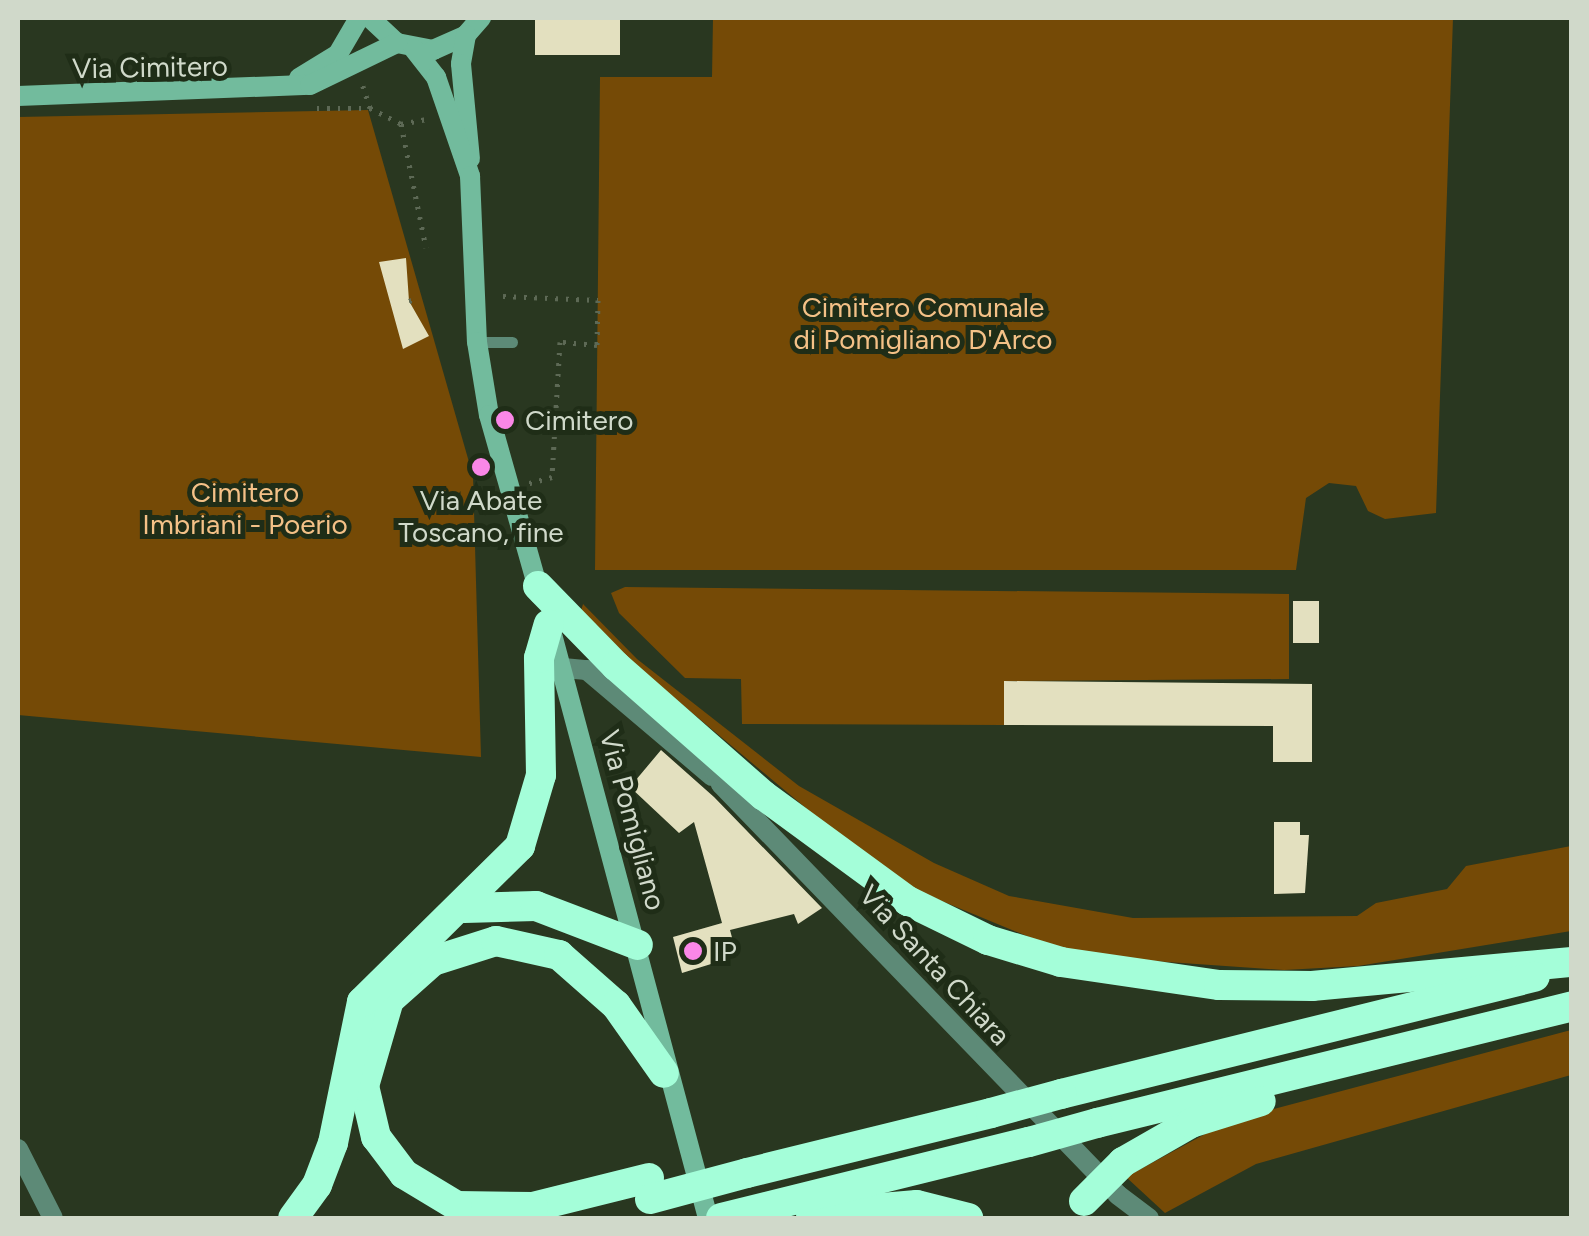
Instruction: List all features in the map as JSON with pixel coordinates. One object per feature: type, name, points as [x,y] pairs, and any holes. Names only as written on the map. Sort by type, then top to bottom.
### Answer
[{"type":"highway","points":[[538,586],[697,736],[790,816],[908,901],[988,940],[1061,962],[1203,983],[1312,986],[1572,965]]},
{"type":"highway","points":[[292,1218],[316,1185],[333,1143],[362,1002],[464,908],[520,846],[532,807],[544,702],[539,658],[549,624]]},
{"type":"highway","points":[[464,908],[536,906],[638,945]]},
{"type":"highway","points":[[664,1074],[616,1004],[583,974],[559,956],[496,941],[433,961],[389,1000],[364,1086],[376,1137],[404,1174],[457,1206],[533,1207],[649,1189],[745,1165],[849,1131],[938,1127],[1572,965]]},
{"type":"highway","points":[[732,1216],[1572,1006]]},
{"type":"highway","points":[[1081,1210],[1123,1162],[1191,1124],[1404,1062],[1480,1026]]},
{"type":"highway","points":[[573,1218],[649,1189]]},
{"type":"highway","points":[[732,1216],[793,1216],[917,1204],[968,1218]]},
{"type":"main road","points":[[283,89],[338,54],[359,18]]},
{"type":"main road","points":[[370,18],[406,46],[436,78],[470,176]]},
{"type":"main road","points":[[470,176],[461,64],[466,36],[481,18]]},
{"type":"main road","name":"Via Cimitero","points":[[18,96],[310,86],[406,46],[433,50],[466,36]]},
{"type":"main road","name":"Via Pomigliano","points":[[470,176],[477,342],[489,415],[563,668],[638,945],[664,1074],[708,1218]]},
{"type":"street","points":[[563,668],[587,670],[721,784]]},
{"type":"street","name":"Via Santa Chiara","points":[[697,736],[721,784],[1118,1195],[1149,1218]]},
{"type":"street","points":[[18,1149],[53,1218]]},
{"type":"lane","points":[[477,342],[512,342]]},
{"type":"path","points":[[360,74],[370,108]]},
{"type":"path","points":[[305,108],[370,108],[401,124],[434,118]]},
{"type":"path","points":[[401,124],[426,248]]},
{"type":"path","points":[[503,296],[598,300],[597,344],[560,342],[552,477]]},
{"type":"path","points":[[409,301],[418,298]]},
{"type":"green space","name":"Cimitero Comunale di Pomigliano D'Arco","points":[[713,18],[1453,18],[1436,513],[1385,519],[1368,511],[1356,486],[1329,483],[1306,498],[1296,570],[595,570],[600,77],[712,77]]},
{"type":"green space","name":"Cimitero Imbriani - Poerio","points":[[368,110],[473,476],[481,757],[18,715],[18,117]]},
{"type":"green space","points":[[625,587],[1289,594],[1289,679],[1005,681],[1004,725],[742,724],[741,679],[685,678],[619,613],[611,593]]},
{"type":"green space","points":[[583,604],[637,659],[799,786],[934,863],[1009,896],[1133,918],[1357,916],[1376,903],[1447,889],[1466,866],[1571,846],[1571,931],[1358,966],[1284,970],[1110,958],[1046,944],[920,892],[825,824],[623,655],[581,611]]},
{"type":"green space","points":[[1571,1030],[1571,1075],[1256,1164],[1165,1213],[1126,1177],[1229,1121]]},
{"type":"building","points":[[535,18],[620,18],[620,55],[535,55]]},
{"type":"building","points":[[406,258],[409,301],[429,336],[403,349],[379,262]]},
{"type":"building","points":[[1293,601],[1319,601],[1319,643],[1293,643]]},
{"type":"building","points":[[1004,681],[1312,684],[1312,762],[1273,762],[1273,726],[1004,725]]},
{"type":"building","points":[[661,750],[714,797],[822,908],[798,924],[794,914],[730,930],[737,956],[682,973],[673,937],[722,923],[694,822],[679,833],[630,787]]},
{"type":"building","points":[[1274,822],[1300,822],[1300,835],[1309,835],[1305,893],[1274,894]]},
{"type":"place","name":"Cimitero","points":[[505,420]]},
{"type":"place","name":"Via Abate Toscano, fine","points":[[481,467]]},
{"type":"place","name":"IP","points":[[693,951]]}]
